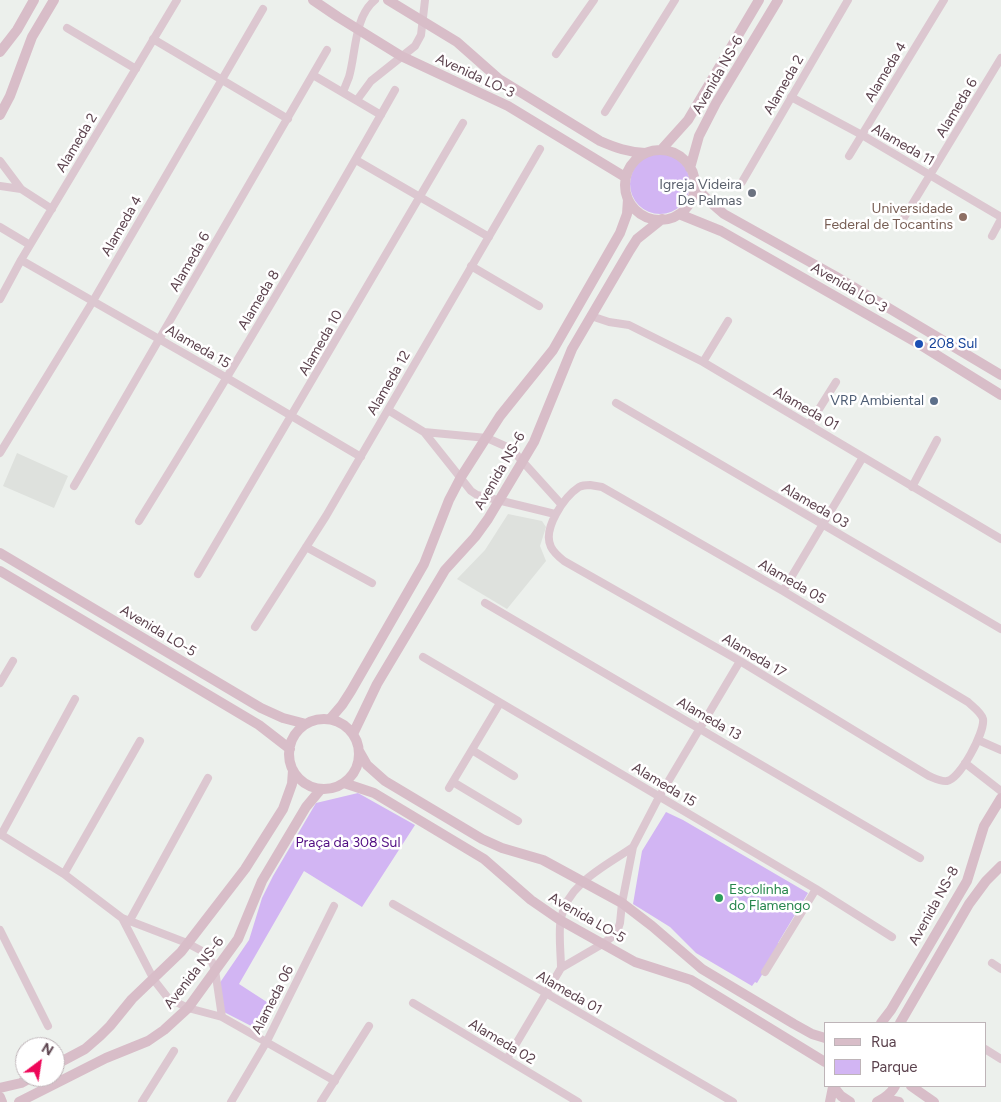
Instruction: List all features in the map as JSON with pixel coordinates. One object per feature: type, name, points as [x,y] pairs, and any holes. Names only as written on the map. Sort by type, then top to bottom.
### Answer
[{"type":"street","points":[[0,52],[17,30],[34,0]]},
{"type":"street","points":[[0,115],[10,96],[32,37],[54,0]]},
{"type":"street","name":"Alameda 2","points":[[0,299],[4,282],[21,260],[177,0]]},
{"type":"street","name":"Avenida LO-3","points":[[313,0],[401,56],[496,99],[626,177]]},
{"type":"street","points":[[343,92],[349,78],[358,30],[375,0]]},
{"type":"street","name":"Avenida LO-3","points":[[388,0],[456,42],[499,79],[600,141],[628,152],[645,153]]},
{"type":"street","points":[[357,100],[371,81],[415,46],[421,35],[426,0]]},
{"type":"street","points":[[556,54],[594,0]]},
{"type":"street","points":[[605,112],[675,0]]},
{"type":"street","name":"Avenida NS-6","points":[[661,150],[688,120],[759,0]]},
{"type":"street","name":"Avenida NS-6","points":[[690,168],[699,136],[716,103],[778,0]]},
{"type":"street","name":"Alameda 2","points":[[742,182],[848,0]]},
{"type":"street","name":"Alameda 4","points":[[849,156],[944,0]]},
{"type":"street","name":"Alameda 4","points":[[0,453],[93,301],[263,9]]},
{"type":"street","points":[[67,28],[136,69]]},
{"type":"street","points":[[153,39],[288,119]]},
{"type":"street","name":"Alameda 6","points":[[74,486],[327,50]]},
{"type":"street","name":"Alameda 6","points":[[902,221],[1001,58]]},
{"type":"street","points":[[313,75],[381,114]]},
{"type":"street","name":"Alameda 8","points":[[139,521],[228,378],[395,90]]},
{"type":"street","name":"Alameda 11","points":[[791,97],[862,135],[1001,218]]},
{"type":"street","name":"Alameda 10","points":[[198,574],[463,123]]},
{"type":"street","name":"Alameda 12","points":[[255,627],[361,457],[540,149]]},
{"type":"street","points":[[661,150],[673,152],[683,158],[690,168],[695,186],[690,202],[679,214],[671,218],[648,218],[636,210],[628,199],[625,188],[626,177],[633,163],[645,153],[661,150]]},
{"type":"street","points":[[356,160],[489,237]]},
{"type":"street","points":[[0,161],[21,189],[52,209]]},
{"type":"street","points":[[0,186],[21,189]]},
{"type":"street","name":"Avenida LO-3","points":[[695,186],[724,214],[835,276],[1001,375]]},
{"type":"street","name":"Avenida NS-6","points":[[330,719],[342,705],[424,564],[449,500],[461,478],[509,404],[546,361],[560,339],[620,233],[627,214],[628,199]]},
{"type":"street","name":"Avenida LO-3","points":[[679,214],[706,224],[745,245],[919,344],[1001,395]]},
{"type":"street","points":[[992,236],[1001,218]]},
{"type":"street","name":"Avenida NS-6","points":[[353,734],[377,684],[444,570],[475,537],[500,500],[540,429],[572,349],[637,239],[662,219]]},
{"type":"street","points":[[0,227],[30,245]]},
{"type":"street","name":"Alameda 15","points":[[21,260],[228,378],[361,457]]},
{"type":"street","points":[[471,266],[539,306]]},
{"type":"street","name":"Alameda 01","points":[[591,316],[609,322],[629,325],[702,362],[1001,539]]},
{"type":"street","points":[[702,362],[728,321]]},
{"type":"street","points":[[809,426],[836,382]]},
{"type":"street","name":"Alameda 03","points":[[616,403],[1001,629]]},
{"type":"street","points":[[388,410],[424,432],[471,491],[485,498],[556,514],[561,504],[522,461],[505,446],[487,438],[424,432]]},
{"type":"street","points":[[912,487],[937,440]]},
{"type":"street","points":[[783,591],[863,457]]},
{"type":"street","name":"Alameda 05","points":[[561,504],[581,486],[590,484],[602,487],[783,591],[968,702],[977,710],[982,718],[978,740]]},
{"type":"street","name":"Alameda 17","points":[[556,514],[549,536],[550,546],[556,555],[564,561],[740,661],[929,776],[946,781],[953,779],[965,763]]},
{"type":"street","points":[[306,547],[372,582]]},
{"type":"street","name":"Avenida LO-5","points":[[0,553],[261,708],[283,718],[306,724]]},
{"type":"street","name":"Avenida LO-5","points":[[0,571],[259,725],[290,749]]},
{"type":"street","name":"Alameda 13","points":[[485,603],[920,858]]},
{"type":"street","name":"Alameda 15","points":[[423,657],[816,889],[892,937]]},
{"type":"street","points":[[0,683],[13,661]]},
{"type":"street","points":[[507,1059],[561,968],[604,943],[618,929],[633,848],[659,796],[740,661]]},
{"type":"street","points":[[74,699],[2,837],[64,874],[122,918],[187,943],[207,956],[215,970],[222,1017]]},
{"type":"street","points":[[500,703],[451,785],[518,821]]},
{"type":"street","points":[[330,719],[347,727],[353,734],[360,751],[353,775],[337,787],[321,789],[310,786],[300,779],[293,770],[290,760],[290,749],[292,739],[306,724],[317,720],[330,719]]},
{"type":"street","points":[[1001,750],[978,740],[965,763],[1001,791]]},
{"type":"street","points":[[64,874],[140,741]]},
{"type":"street","points":[[472,750],[514,776]]},
{"type":"street","name":"Avenida LO-5","points":[[360,751],[367,765],[385,780],[482,839],[502,848],[542,860],[622,903],[708,973],[794,1024],[812,1034],[824,1038]]},
{"type":"street","name":"Avenida NS-6","points":[[65,1060],[85,1049],[100,1036],[132,999],[154,980],[180,952],[245,869],[283,809],[292,784],[293,770]]},
{"type":"street","points":[[130,920],[208,778]]},
{"type":"street","name":"Avenida LO-5","points":[[344,783],[374,793],[484,860],[531,900],[560,920],[635,962],[691,980],[824,1061]]},
{"type":"street","name":"Avenida NS-6","points":[[18,1102],[106,1058],[148,1041],[164,1030],[188,1008],[242,932],[262,881],[306,807],[321,789]]},
{"type":"street","name":"Avenida NS-8","points":[[882,1022],[891,1010],[967,881],[984,826],[1001,798]]},
{"type":"street","points":[[561,968],[560,920],[567,902],[583,881],[633,848]]},
{"type":"street","name":"Avenida NS-8","points":[[901,1022],[969,904],[986,881],[1001,866]]},
{"type":"street","points":[[765,972],[816,889]]},
{"type":"street","name":"Alameda 01","points":[[393,904],[733,1102]]},
{"type":"street","name":"Alameda 06","points":[[231,1102],[267,1041],[334,906]]},
{"type":"street","points":[[122,918],[154,980],[168,998],[188,1008],[222,1017],[335,1081]]},
{"type":"street","points":[[0,930],[48,1026]]},
{"type":"street","points":[[992,963],[1001,969]]},
{"type":"street","name":"Alameda 02","points":[[413,1003],[578,1102]]},
{"type":"street","points":[[321,1102],[370,1026]]},
{"type":"street","points":[[986,1050],[1001,1059]]},
{"type":"street","points":[[142,1102],[174,1051]]},
{"type":"street","points":[[0,1088],[15,1084]]},
{"type":"street","points":[[830,1102],[833,1087]]},
{"type":"street","points":[[833,1087],[850,1102]]},
{"type":"street","points":[[881,1100],[894,1087]]},
{"type":"street","points":[[912,1087],[934,1102]]},
{"type":"street","points":[[0,1097],[2,1102]]},
{"type":"street","points":[[881,1100],[899,1102]]},
{"type":"shaded area","points":[[17,453],[68,476],[54,508],[3,486]]},
{"type":"shaded area","points":[[508,514],[542,521],[546,527],[540,546],[546,561],[507,609],[457,579],[485,550]]},
{"type":"green space","points":[[660,154],[677,159],[685,167],[690,184],[685,201],[677,209],[660,214],[643,209],[635,201],[630,184],[635,167],[643,159]]},
{"type":"green space","name":"Praça da 308 Sul","points":[[358,793],[415,825],[362,907],[304,871],[239,984],[273,1006],[259,1030],[222,1011],[219,984],[249,940],[262,898],[316,803]]},
{"type":"green space","name":"Escolinha do Flamengo","points":[[666,812],[808,893],[778,943],[780,945],[757,983],[755,982],[752,986],[696,953],[670,927],[633,904],[642,851]]},
{"type":"place","name":"Igreja Videira De Palmas","points":[[752,193]]},
{"type":"place","name":"Universidade Federal de Tocantins","points":[[963,217]]},
{"type":"place","name":"208 Sul","points":[[919,344]]},
{"type":"place","name":"VRP Ambiental","points":[[934,401]]},
{"type":"place","name":"Escolinha do Flamengo","points":[[719,898]]}]
